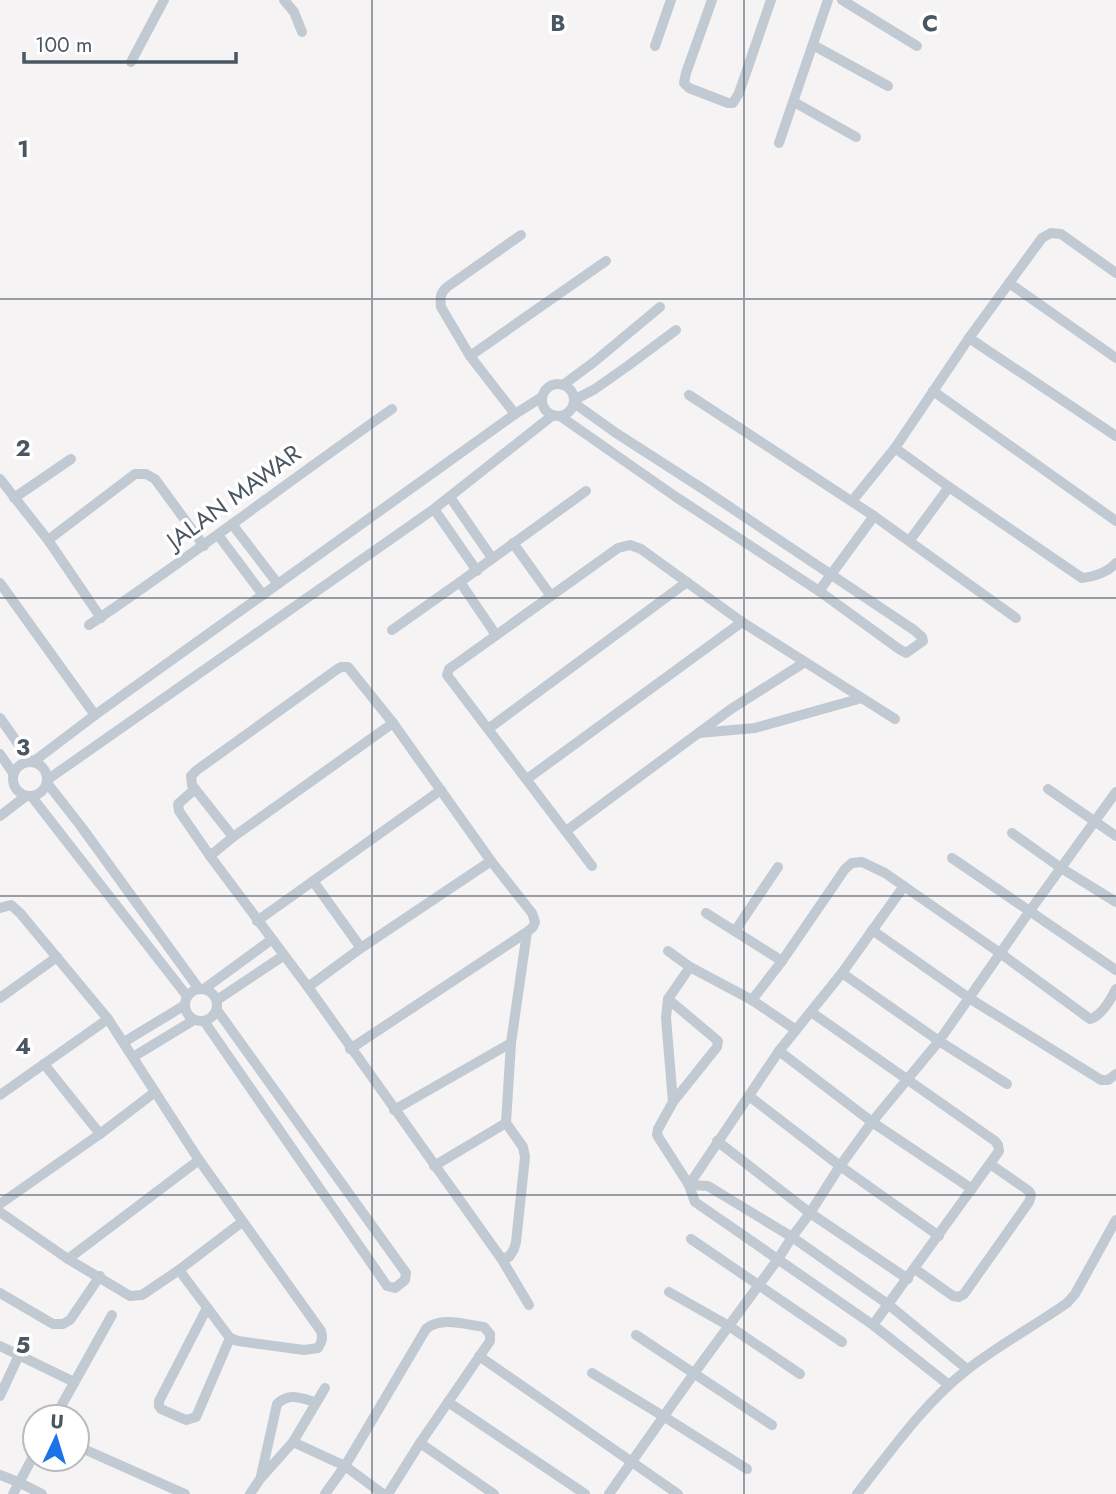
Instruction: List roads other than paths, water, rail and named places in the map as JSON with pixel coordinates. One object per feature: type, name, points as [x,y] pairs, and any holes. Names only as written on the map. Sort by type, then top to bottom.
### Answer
[{"type":"street","points":[[131,62],[164,0]]},
{"type":"street","points":[[284,0],[294,12],[302,32]]},
{"type":"street","points":[[655,46],[671,0]]},
{"type":"street","points":[[712,0],[684,83],[689,89],[733,103],[739,93],[771,0]]},
{"type":"street","points":[[779,143],[828,0]]},
{"type":"street","points":[[842,0],[917,46]]},
{"type":"street","points":[[813,46],[888,86]]},
{"type":"street","points":[[794,102],[856,137]]},
{"type":"street","points":[[853,500],[895,447],[969,338],[1042,238],[1051,233],[1061,234],[1116,273]]},
{"type":"street","points":[[515,414],[470,356],[441,307],[442,292],[521,235]]},
{"type":"street","points":[[470,356],[606,261]]},
{"type":"street","points":[[1009,283],[1116,358]]},
{"type":"street","points":[[562,385],[660,307]]},
{"type":"street","points":[[0,816],[29,797],[42,792],[47,781],[434,509],[557,415],[569,412],[574,401],[595,389],[676,330]]},
{"type":"street","points":[[969,338],[1116,436]]},
{"type":"street","points":[[0,783],[20,765],[32,762],[542,397],[550,386],[558,384],[568,388],[574,401],[616,433],[914,630],[923,641],[906,653],[544,408],[542,397]]},
{"type":"street","points":[[933,391],[1116,521]]},
{"type":"street","points":[[689,395],[853,500],[1016,618]]},
{"type":"street","name":"JALAN MAWAR","points":[[89,625],[204,546],[392,409]]},
{"type":"street","points":[[895,447],[948,487],[1082,578],[1090,578],[1116,563]]},
{"type":"street","points":[[14,498],[71,459]]},
{"type":"street","points":[[48,540],[135,474],[146,474],[155,479],[204,546]]},
{"type":"street","points":[[0,479],[48,540],[101,618]]},
{"type":"street","points":[[910,540],[948,487]]},
{"type":"street","points":[[392,630],[586,491]]},
{"type":"street","points":[[450,497],[492,558]]},
{"type":"street","points":[[434,509],[477,571]]},
{"type":"street","points":[[818,591],[874,516]]},
{"type":"street","points":[[232,524],[278,584]]},
{"type":"street","points":[[218,535],[263,595]]},
{"type":"street","points":[[513,543],[551,596]]},
{"type":"street","points":[[592,866],[447,676],[449,669],[618,548],[630,545],[642,549],[742,622],[895,719]]},
{"type":"street","points":[[460,582],[496,635]]},
{"type":"street","points":[[488,729],[687,582]]},
{"type":"street","points":[[0,583],[95,715]]},
{"type":"street","points":[[527,779],[742,622]]},
{"type":"street","points":[[566,831],[731,709],[805,662]]},
{"type":"street","points":[[233,837],[195,789],[191,781],[194,772],[341,667],[348,667],[393,723],[491,861],[532,913],[535,922],[527,932],[350,1049]]},
{"type":"street","points":[[699,733],[755,728],[862,698]]},
{"type":"street","points":[[0,718],[32,762],[43,768],[47,781],[202,989],[212,993],[217,1005],[406,1273],[405,1280],[395,1288],[387,1286],[199,1021],[187,1014],[186,1000],[29,797],[14,788],[13,774],[0,754]]},
{"type":"street","points":[[210,856],[393,723]]},
{"type":"street","points":[[195,789],[178,804],[179,811],[501,1258],[529,1305]]},
{"type":"street","points":[[1048,789],[1116,836]]},
{"type":"street","points":[[257,921],[441,790]]},
{"type":"street","points":[[609,1494],[760,1285],[840,1166],[906,1079],[939,1041],[1116,792]]},
{"type":"street","points":[[1012,833],[1116,902]]},
{"type":"street","points":[[952,858],[1116,970]]},
{"type":"street","points":[[308,987],[491,861]]},
{"type":"street","points":[[751,1000],[782,961],[845,869],[852,863],[862,862],[904,886],[1090,1019],[1095,1018],[1114,996]]},
{"type":"street","points":[[736,931],[778,867]]},
{"type":"street","points":[[313,881],[361,948]]},
{"type":"street","points":[[689,1185],[779,1051],[842,973],[904,886]]},
{"type":"street","points":[[0,908],[11,905],[20,914],[108,1019],[199,1160],[321,1331],[322,1342],[318,1348],[304,1350],[230,1338],[179,1270]]},
{"type":"street","points":[[706,913],[782,961]]},
{"type":"street","points":[[872,930],[969,998],[1101,1080],[1108,1080],[1116,1074]]},
{"type":"street","points":[[501,1258],[509,1257],[516,1242],[525,1157],[523,1147],[506,1123],[511,1043],[527,932]]},
{"type":"street","points":[[124,1042],[186,1000],[195,990],[202,989],[271,940]]},
{"type":"street","points":[[668,951],[796,1030]]},
{"type":"street","points":[[133,1057],[199,1021],[212,1017],[217,1005],[283,956]]},
{"type":"street","points":[[0,998],[57,957]]},
{"type":"street","points":[[673,1102],[666,1018],[668,999],[690,967]]},
{"type":"street","points":[[842,973],[939,1041],[1007,1084]]},
{"type":"street","points":[[668,999],[718,1041],[717,1047],[673,1102],[657,1135],[689,1185],[695,1202],[873,1325],[948,1385]]},
{"type":"street","points":[[811,1013],[998,1145],[999,1151],[990,1164],[873,1325]]},
{"type":"street","points":[[0,1095],[108,1019]]},
{"type":"street","points":[[394,1110],[511,1043]]},
{"type":"street","points":[[779,1051],[872,1122],[972,1189]]},
{"type":"street","points":[[44,1064],[100,1134]]},
{"type":"street","points":[[0,1204],[155,1092]]},
{"type":"street","points":[[749,1096],[840,1166],[939,1236]]},
{"type":"street","points":[[434,1166],[506,1123]]},
{"type":"street","points":[[717,1142],[810,1213],[908,1279]]},
{"type":"street","points":[[68,1259],[199,1160]]},
{"type":"street","points":[[915,1269],[953,1296],[964,1294],[1029,1202],[1031,1195],[990,1164]]},
{"type":"street","points":[[689,1185],[708,1186],[792,1237],[889,1304],[967,1370]]},
{"type":"street","points":[[0,1212],[68,1259],[130,1296],[142,1295],[242,1222]]},
{"type":"street","points":[[857,1494],[911,1426],[948,1385],[1067,1303],[1075,1294],[1116,1220]]},
{"type":"street","points":[[691,1239],[842,1342]]},
{"type":"street","points":[[0,1293],[52,1324],[63,1324],[70,1320],[100,1276]]},
{"type":"street","points":[[669,1292],[729,1326],[800,1374]]},
{"type":"street","points":[[207,1308],[159,1401],[161,1409],[186,1420],[196,1417],[230,1338]]},
{"type":"street","points":[[63,1403],[112,1315]]},
{"type":"street","points":[[293,1442],[345,1466],[386,1494],[491,1337],[488,1330],[484,1327],[439,1322],[425,1329],[345,1466],[325,1494]]},
{"type":"street","points":[[636,1335],[772,1425]]},
{"type":"street","points":[[0,1346],[74,1382]]},
{"type":"street","points":[[0,1396],[19,1355]]},
{"type":"street","points":[[479,1356],[678,1494]]},
{"type":"street","points":[[592,1373],[747,1469]]},
{"type":"street","points":[[250,1494],[293,1442],[325,1388]]},
{"type":"street","points":[[260,1479],[277,1404],[288,1396],[315,1402]]},
{"type":"street","points":[[447,1402],[585,1494]]},
{"type":"street","points":[[420,1443],[494,1494]]},
{"type":"street","points":[[91,1452],[185,1494]]},
{"type":"street","points":[[13,1494],[23,1473]]},
{"type":"street","points":[[0,1475],[42,1494]]}]
